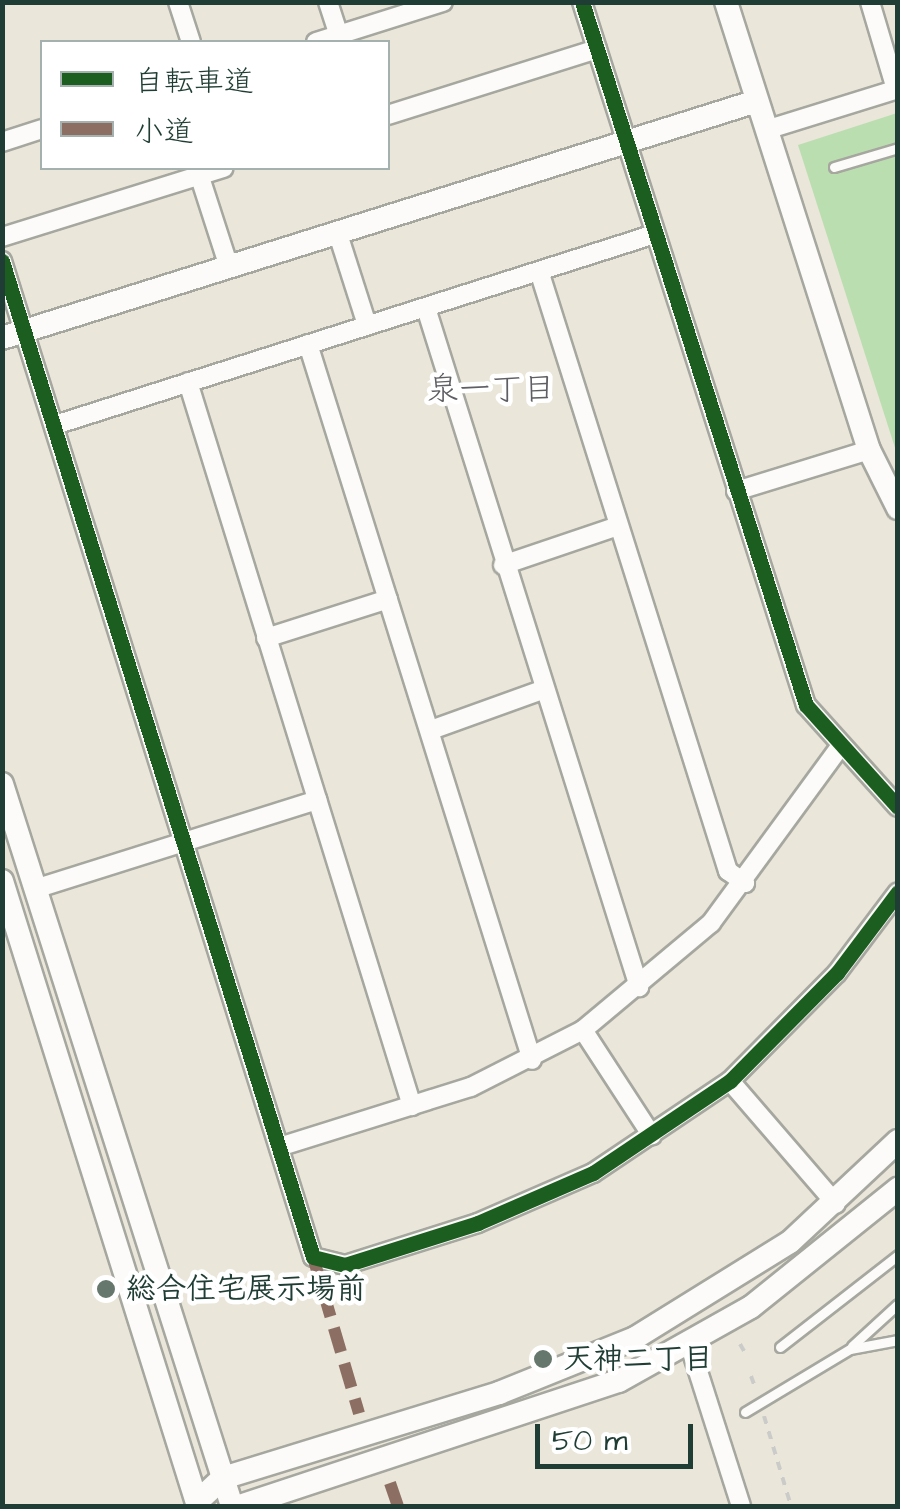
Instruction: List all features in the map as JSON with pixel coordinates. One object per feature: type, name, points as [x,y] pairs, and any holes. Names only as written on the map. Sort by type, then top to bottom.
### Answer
[{"type":"street","points":[[178,2],[190,40]]},
{"type":"street","points":[[328,2],[338,36]]},
{"type":"street","points":[[323,40],[443,2]]},
{"type":"street","points":[[582,2],[806,705],[898,807]]},
{"type":"street","points":[[726,2],[869,450],[898,508]]},
{"type":"street","points":[[766,130],[897,89],[870,2]]},
{"type":"street","points":[[390,114],[597,49]]},
{"type":"street","points":[[14,334],[757,101]]},
{"type":"street","points":[[2,142],[40,130]]},
{"type":"street","points":[[2,237],[198,171],[228,267]]},
{"type":"street","points":[[338,234],[368,325]]},
{"type":"street","points":[[55,426],[540,274],[655,234]]},
{"type":"street","points":[[2,260],[14,334],[55,426],[313,1257],[328,1267],[478,1224],[652,1136],[730,1081],[838,973],[898,892]]},
{"type":"street","points":[[540,274],[728,871],[745,883]]},
{"type":"street","points":[[426,308],[542,690],[640,986]]},
{"type":"street","points":[[308,344],[532,1060]]},
{"type":"street","points":[[188,382],[412,1106]]},
{"type":"street","points":[[736,491],[869,450]]},
{"type":"street","points":[[503,565],[618,526]]},
{"type":"street","points":[[266,638],[388,599]]},
{"type":"street","points":[[431,730],[542,690]]},
{"type":"street","points":[[279,1147],[412,1106],[532,1060],[583,1030],[640,986],[745,883],[840,746]]},
{"type":"street","points":[[2,784],[232,1506]]},
{"type":"street","points":[[35,889],[317,800]]},
{"type":"street","points":[[3,884],[193,1505]]},
{"type":"street","points":[[583,1030],[652,1136]]},
{"type":"street","points":[[730,1081],[836,1204]]},
{"type":"street","points":[[193,1505],[223,1478],[566,1369],[695,1305],[836,1204],[898,1141]]},
{"type":"street","points":[[240,1506],[530,1415],[689,1343],[805,1269],[898,1189]]},
{"type":"street","points":[[689,1343],[741,1506]]},
{"type":"street","points":[[193,1505],[221,1506]]},
{"type":"lane","points":[[834,167],[898,148]]},
{"type":"lane","points":[[780,1346],[898,1255]]},
{"type":"lane","points":[[746,1412],[850,1349],[898,1304]]},
{"type":"lane","points":[[850,1349],[898,1340]]},
{"type":"path","points":[[740,1344],[744,1352]]},
{"type":"path","points":[[752,1376],[757,1394]]},
{"type":"path","points":[[764,1416],[791,1506]]},
{"type":"green space","points":[[897,113],[897,454],[798,145]]},
{"type":"marked path","points":[[313,1257],[359,1413]]},
{"type":"marked path","points":[[390,1483],[398,1506]]},
{"type":"cycle path","points":[[582,2],[806,705],[898,807]]},
{"type":"cycle path","points":[[2,261],[313,1257],[345,1265],[478,1223],[593,1173],[730,1081],[837,973],[898,892]]},
{"type":"place","name":"総合住宅展示場前","points":[[106,1289]]},
{"type":"place","name":"天神二丁目","points":[[543,1359]]},
{"type":"district","name":"泉一丁目","points":[[491,390]]}]
